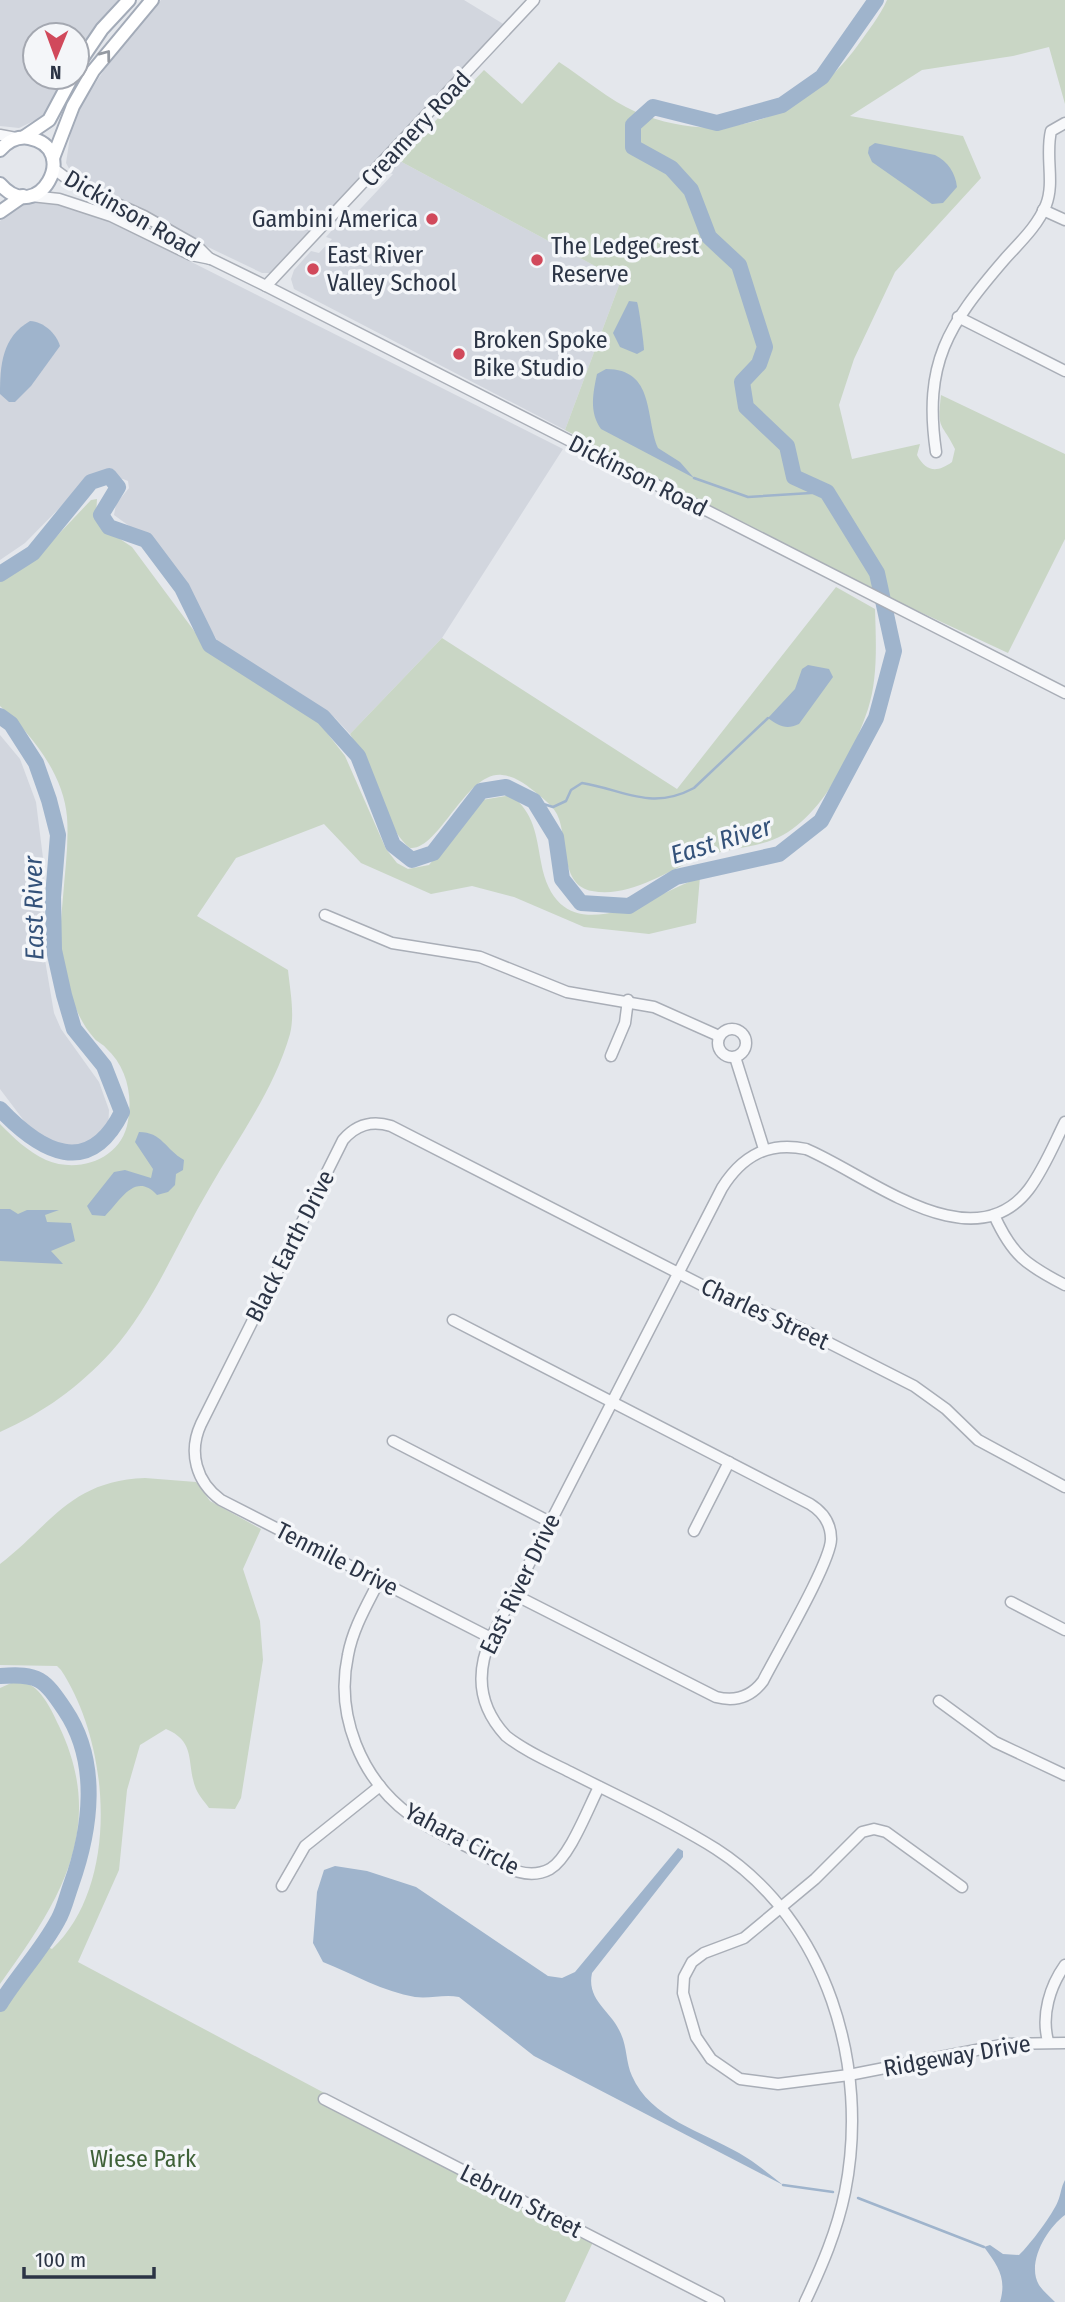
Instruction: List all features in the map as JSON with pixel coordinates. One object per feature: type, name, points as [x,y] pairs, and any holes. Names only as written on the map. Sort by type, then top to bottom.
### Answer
[{"type":"main road","points":[[91,45],[128,0]]},
{"type":"main road","points":[[0,212],[47,186],[73,106],[93,71],[152,0]]},
{"type":"main road","points":[[0,150],[49,120],[65,91]]},
{"type":"main road","points":[[20,138],[42,143],[53,164]]},
{"type":"main road","points":[[0,184],[8,192],[27,196]]},
{"type":"street","name":"Creamery Road","points":[[267,286],[534,0]]},
{"type":"street","points":[[936,452],[931,417],[935,379],[948,333],[958,317],[1037,222],[1049,190],[1048,145],[1051,131],[1065,123]]},
{"type":"street","points":[[0,135],[20,138]]},
{"type":"street","name":"Dickinson Road","points":[[53,164],[77,186],[144,216],[197,246],[211,259]]},
{"type":"street","name":"Dickinson Road","points":[[27,196],[59,199],[90,208],[191,255],[211,259],[1065,693]]},
{"type":"street","points":[[1043,210],[1065,220]]},
{"type":"street","points":[[958,317],[1065,371]]},
{"type":"street","points":[[325,915],[392,943],[480,957],[567,992],[628,1000],[666,1011],[719,1036]]},
{"type":"street","points":[[611,1056],[625,1023],[628,1000]]},
{"type":"street","points":[[734,1029],[743,1034],[746,1042],[743,1052],[736,1056],[725,1055],[718,1048],[719,1036],[725,1030],[734,1029]]},
{"type":"street","points":[[736,1056],[764,1149],[782,1146],[806,1149],[940,1216],[967,1220],[994,1215],[1008,1208],[1028,1189],[1065,1122]]},
{"type":"street","name":"Black Earth Drive","points":[[196,1466],[194,1447],[198,1430],[342,1140],[362,1125],[384,1124],[453,1158]]},
{"type":"street","name":"East River Drive","points":[[764,1149],[751,1155],[732,1171],[678,1273],[491,1638],[482,1663],[481,1689],[485,1704],[497,1727],[515,1744],[720,1852],[760,1885],[781,1908],[821,1974],[837,2017],[849,2075],[852,2133],[845,2192],[831,2242],[805,2302]]},
{"type":"street","name":"Charles Street","points":[[453,1158],[741,1305],[780,1318],[914,1386],[987,1446],[1065,1487]]},
{"type":"street","points":[[994,1215],[1004,1238],[1021,1260],[1065,1285]]},
{"type":"street","points":[[453,1320],[815,1507],[830,1529],[827,1557],[763,1681],[753,1692],[740,1698],[716,1697],[513,1594]]},
{"type":"street","points":[[393,1441],[550,1522]]},
{"type":"street","points":[[694,1531],[729,1462]]},
{"type":"street","name":"Tenmile Drive","points":[[196,1466],[202,1480],[221,1500],[491,1638]]},
{"type":"street","name":"Yahara Circle","points":[[379,1581],[353,1635],[344,1687],[355,1744],[380,1786],[395,1803],[424,1824],[527,1874],[552,1868],[563,1857],[599,1787]]},
{"type":"street","points":[[1011,1602],[1065,1630]]},
{"type":"street","points":[[939,1701],[995,1742],[1065,1775]]},
{"type":"street","points":[[282,1886],[305,1846],[380,1786]]},
{"type":"street","name":"Ridgeway Drive","points":[[962,1887],[886,1832],[874,1829],[857,1836],[816,1879],[744,1938],[704,1953],[686,1970],[682,1993],[696,2037],[719,2067],[751,2082],[778,2084],[849,2075],[1007,2044],[1048,2041],[1065,2043]]},
{"type":"street","points":[[1048,2041],[1048,2002],[1065,1965]]},
{"type":"street","name":"Lebrun Street","points":[[324,2099],[719,2302]]},
{"type":"shaded area","points":[[0,0],[119,0],[91,35],[91,21],[21,21],[21,91],[58,91],[46,115],[19,128],[0,126]]},
{"type":"shaded area","points":[[161,0],[464,0],[505,25],[272,273],[262,273],[183,235],[121,199],[85,184],[72,174],[66,163],[71,130],[83,102],[116,52]]},
{"type":"shaded area","points":[[398,160],[621,280],[565,430],[294,289],[291,279],[294,270],[311,251],[319,253],[332,239],[326,237],[341,220],[349,221],[393,174],[386,172]]},
{"type":"shaded area","points":[[40,202],[68,206],[110,221],[563,449],[442,638],[350,734],[335,718],[300,693],[221,647],[182,580],[154,544],[114,515],[116,504],[129,488],[128,481],[100,476],[85,482],[25,543],[0,560],[0,221],[23,204]]},
{"type":"shaded area","points":[[0,735],[20,759],[36,802],[43,858],[45,960],[54,1013],[61,1029],[99,1082],[109,1110],[108,1130],[100,1139],[82,1148],[52,1143],[31,1130],[0,1089]]},
{"type":"green space","points":[[887,0],[1065,0],[1065,104],[1049,47],[1013,56],[922,70],[850,116],[963,136],[981,178],[895,272],[854,359],[839,405],[852,459],[920,444],[917,455],[928,468],[941,468],[952,462],[955,449],[940,421],[941,395],[1065,454],[1065,539],[1008,653],[875,591],[565,430],[621,280],[398,160],[484,70],[522,104],[559,62],[626,107],[668,122],[700,127],[730,126],[759,120],[787,108],[813,92],[837,71],[870,29]]},
{"type":"green space","points":[[97,499],[96,516],[99,525],[132,547],[212,655],[281,695],[317,720],[345,756],[386,849],[397,863],[408,869],[429,865],[482,800],[511,795],[529,817],[551,891],[566,908],[585,914],[608,913],[632,907],[700,877],[696,923],[649,934],[584,927],[514,897],[472,886],[431,894],[361,863],[324,824],[236,858],[197,916],[288,970],[292,1018],[290,1034],[275,1075],[152,1294],[126,1334],[99,1365],[73,1388],[46,1408],[0,1432],[0,1124],[21,1144],[46,1160],[72,1165],[85,1164],[108,1154],[124,1134],[128,1121],[129,1091],[123,1072],[113,1055],[95,1039],[83,1023],[64,970],[60,934],[66,857],[65,801],[44,756],[0,706],[0,581],[37,557],[91,500]]},
{"type":"green space","points":[[836,587],[875,609],[876,660],[871,697],[862,726],[824,797],[798,825],[773,840],[696,859],[632,888],[592,891],[575,881],[567,861],[559,819],[554,810],[527,786],[502,775],[489,777],[477,785],[432,837],[421,846],[410,848],[392,825],[374,779],[350,734],[442,638],[677,789]]},
{"type":"green space","name":"Wiese Park","points":[[145,1478],[196,1482],[210,1501],[261,1529],[243,1569],[260,1621],[263,1660],[241,1798],[235,1809],[209,1808],[200,1797],[193,1780],[189,1754],[176,1734],[166,1729],[140,1745],[127,1790],[119,1870],[78,1962],[424,2146],[420,2154],[593,2242],[565,2302],[0,2302],[0,2000],[36,1941],[52,1949],[74,1921],[89,1888],[98,1852],[101,1813],[98,1774],[90,1736],[78,1701],[61,1670],[57,1666],[0,1665],[0,1564],[80,1496],[119,1481]]},
{"type":"green space","points":[[18,1680],[32,1686],[48,1704],[73,1763],[79,1798],[77,1831],[70,1863],[58,1893],[0,1984],[0,1688]]},
{"type":"water","points":[[875,143],[935,155],[950,168],[957,187],[943,203],[932,204],[872,162],[868,153],[869,147]]},
{"type":"water","points":[[629,301],[637,302],[640,318],[644,350],[637,354],[620,347],[613,333]]},
{"type":"water","points":[[30,321],[49,329],[60,346],[31,386],[15,402],[9,402],[0,394],[4,353],[13,335]]},
{"type":"water","points":[[606,369],[622,371],[633,377],[641,386],[658,448],[680,462],[694,478],[601,429],[593,409],[593,395],[597,374]]},
{"type":"water","points":[[808,665],[829,669],[833,677],[799,724],[786,727],[768,718],[795,689],[802,669]]},
{"type":"water","points":[[139,1132],[158,1138],[184,1160],[183,1170],[176,1174],[175,1185],[168,1192],[157,1195],[149,1188],[135,1187],[122,1196],[105,1216],[92,1215],[87,1206],[114,1172],[125,1170],[151,1178],[153,1169],[135,1142]]},
{"type":"water","points":[[0,1209],[10,1209],[18,1214],[27,1210],[59,1210],[45,1215],[47,1222],[71,1223],[75,1241],[51,1251],[63,1264],[0,1261]]},
{"type":"water","points":[[678,1848],[683,1851],[683,1857],[592,1973],[593,1991],[617,2026],[632,2076],[651,2103],[679,2122],[745,2157],[783,2185],[534,2056],[459,1997],[415,1997],[380,1987],[323,1962],[313,1943],[317,1892],[324,1870],[335,1866],[367,1871],[416,1887],[548,1976],[562,1978],[575,1972]]},
{"type":"water","points":[[1065,2180],[1065,2215],[1045,2237],[1035,2267],[1039,2285],[1055,2302],[1000,2302],[1002,2279],[984,2247],[990,2245],[1003,2254],[1019,2255],[1051,2214]]},
{"type":"waterway","name":"East River","points":[[0,574],[33,553],[91,482],[109,476],[118,487],[101,515],[109,527],[146,540],[182,588],[210,645],[323,717],[358,756],[393,845],[412,860],[433,853],[481,791],[506,787],[534,801],[556,837],[562,879],[581,903],[629,906],[676,877],[779,854],[821,821],[876,718],[894,651],[877,573],[827,492],[794,477],[787,446],[746,407],[742,382],[759,364],[765,347],[739,265],[709,237],[691,190],[671,168],[633,147],[633,125],[653,107],[717,123],[782,105],[822,77],[876,0]]},
{"type":"waterway","points":[[694,478],[748,497],[827,492]]},
{"type":"waterway","name":"East River","points":[[0,716],[11,724],[36,763],[49,800],[58,835],[53,897],[54,950],[64,995],[74,1029],[104,1066],[122,1112],[109,1133],[95,1146],[80,1152],[64,1152],[48,1147],[32,1137],[0,1109]]},
{"type":"waterway","points":[[534,801],[553,807],[566,801],[571,790],[582,783],[638,797],[664,798],[679,795],[694,788],[768,718]]},
{"type":"waterway","name":"East River","points":[[0,1676],[32,1677],[45,1685],[58,1700],[76,1730],[84,1751],[89,1796],[78,1864],[62,1912],[45,1942],[0,2004]]},
{"type":"waterway","points":[[783,2185],[833,2192]]},
{"type":"waterway","points":[[858,2198],[984,2247]]},
{"type":"place","name":"Gambini America","points":[[432,219]]},
{"type":"place","name":"The LedgeCrest Reserve","points":[[537,260]]},
{"type":"place","name":"East River Valley School","points":[[313,269]]},
{"type":"place","name":"Broken Spoke Bike Studio","points":[[459,354]]}]
